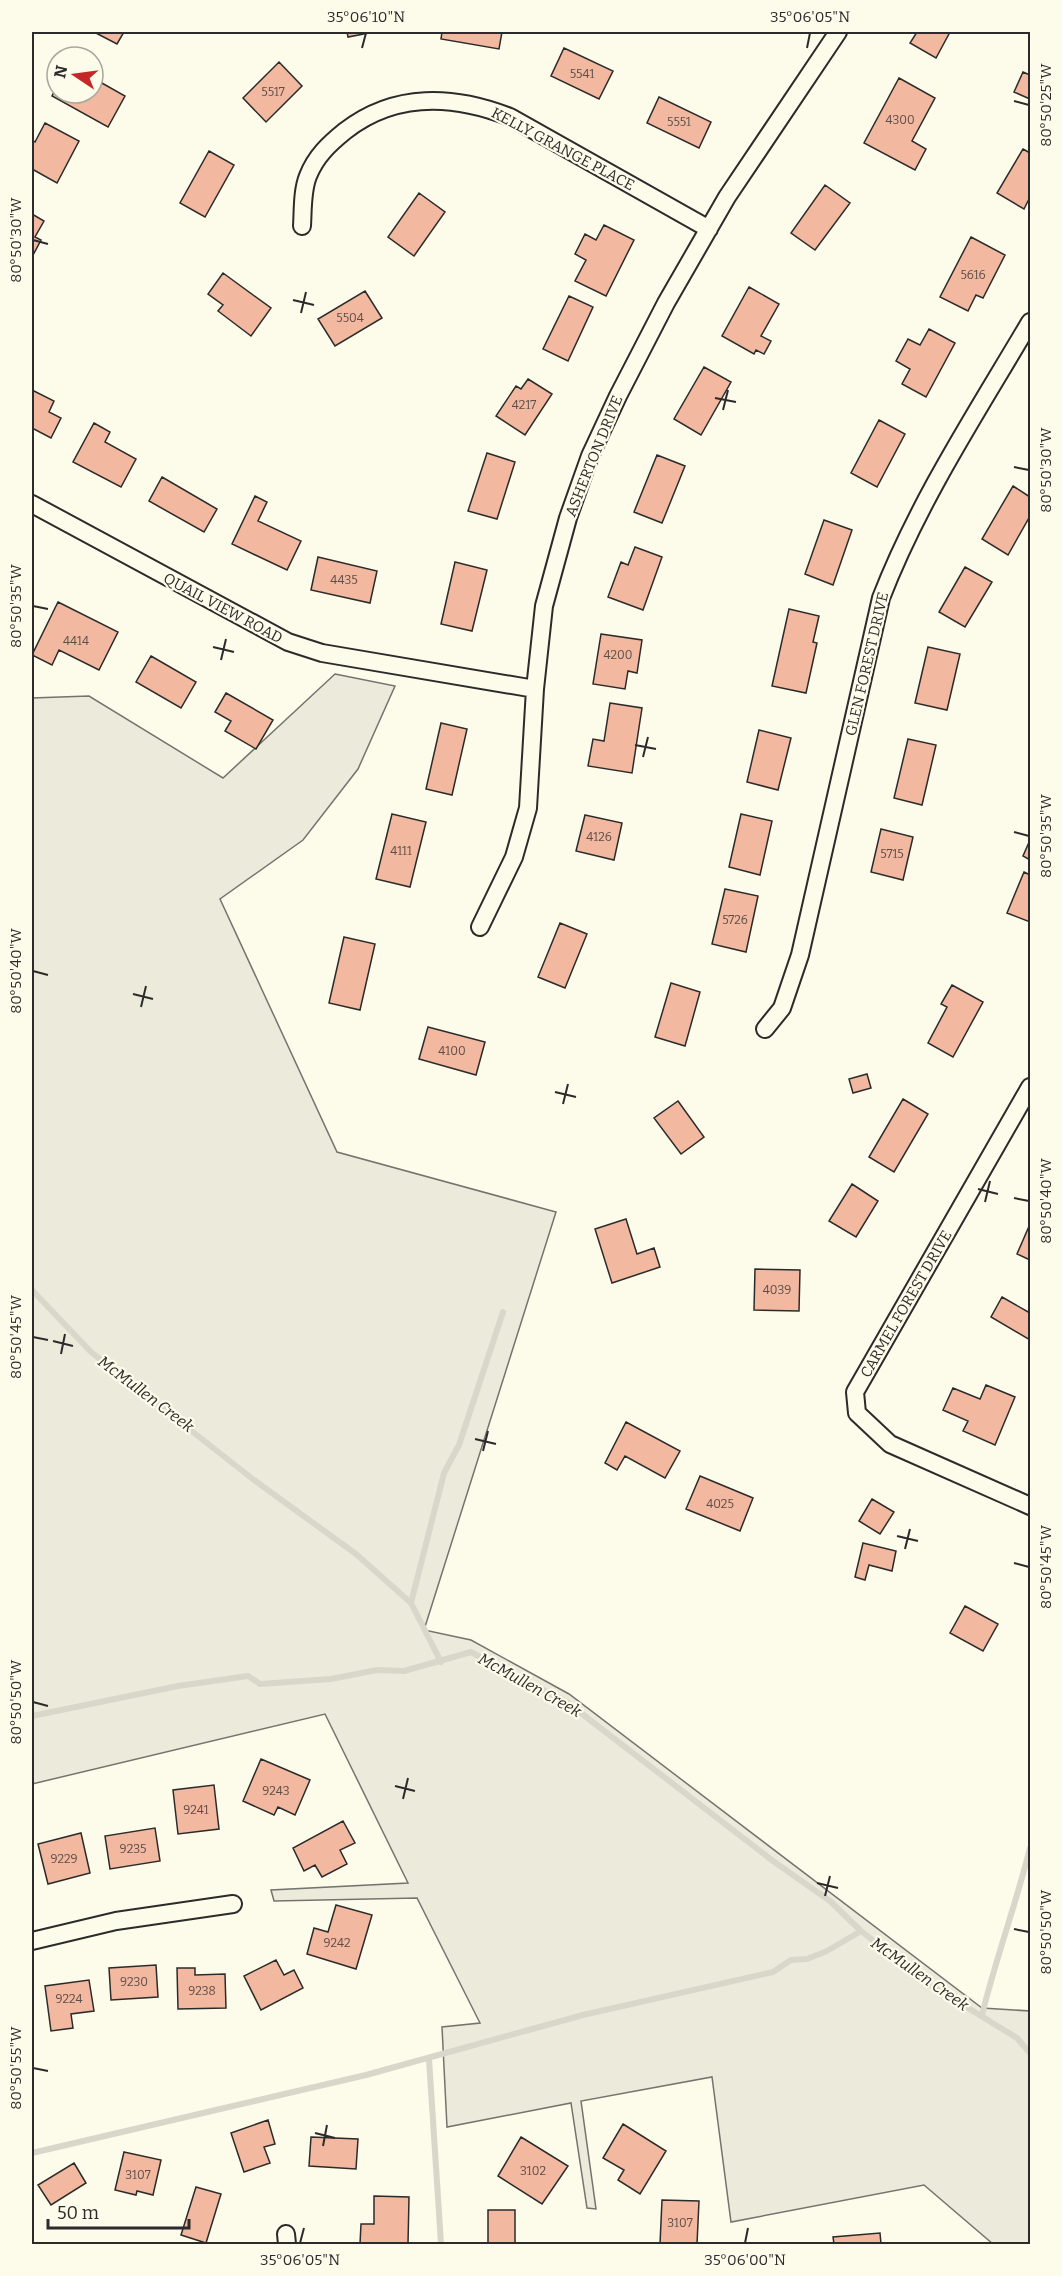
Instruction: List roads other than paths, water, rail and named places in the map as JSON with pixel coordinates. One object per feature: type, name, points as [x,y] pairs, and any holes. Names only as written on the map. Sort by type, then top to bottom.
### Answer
[{"type":"street","name":"ASHERTON DRIVE","points":[[480,927],[514,857],[528,808],[535,689],[544,606],[568,518],[590,456],[618,396],[727,197],[838,32]]},
{"type":"street","name":"KELLY GRANGE PLACE","points":[[302,226],[307,178],[315,160],[328,145],[356,122],[381,110],[418,100],[448,100],[486,108],[510,117],[709,229]]},
{"type":"street","name":"GLEN FOREST DRIVE","points":[[765,1029],[782,1008],[800,955],[881,598],[901,546],[926,499],[1030,322]]},
{"type":"street","name":"QUAIL VIEW ROAD","points":[[32,504],[288,642],[322,653],[535,689]]},
{"type":"street","name":"CARMEL FOREST DRIVE","points":[[1030,1087],[855,1392],[857,1413],[890,1444],[1030,1506]]},
{"type":"street","points":[[32,1941],[116,1921],[234,1904]]},
{"type":"waterway","name":"McMullen Creek","points":[[32,1290],[91,1352],[254,1480],[356,1554],[411,1603],[441,1662]]},
{"type":"waterway","points":[[411,1603],[444,1473],[459,1445],[503,1312]]},
{"type":"waterway","name":"McMullen Creek","points":[[32,1716],[178,1686],[248,1676],[260,1684],[331,1679],[377,1670],[404,1671],[471,1652],[568,1703],[773,1861],[830,1901],[861,1931],[929,1984],[1017,2038],[1030,2053]]},
{"type":"waterway","points":[[982,2015],[1030,1848]]},
{"type":"waterway","points":[[32,2153],[366,2075],[583,2015],[773,1972],[791,1960],[807,1959],[827,1951],[861,1931]]},
{"type":"waterway","points":[[429,2059],[441,2244]]}]
